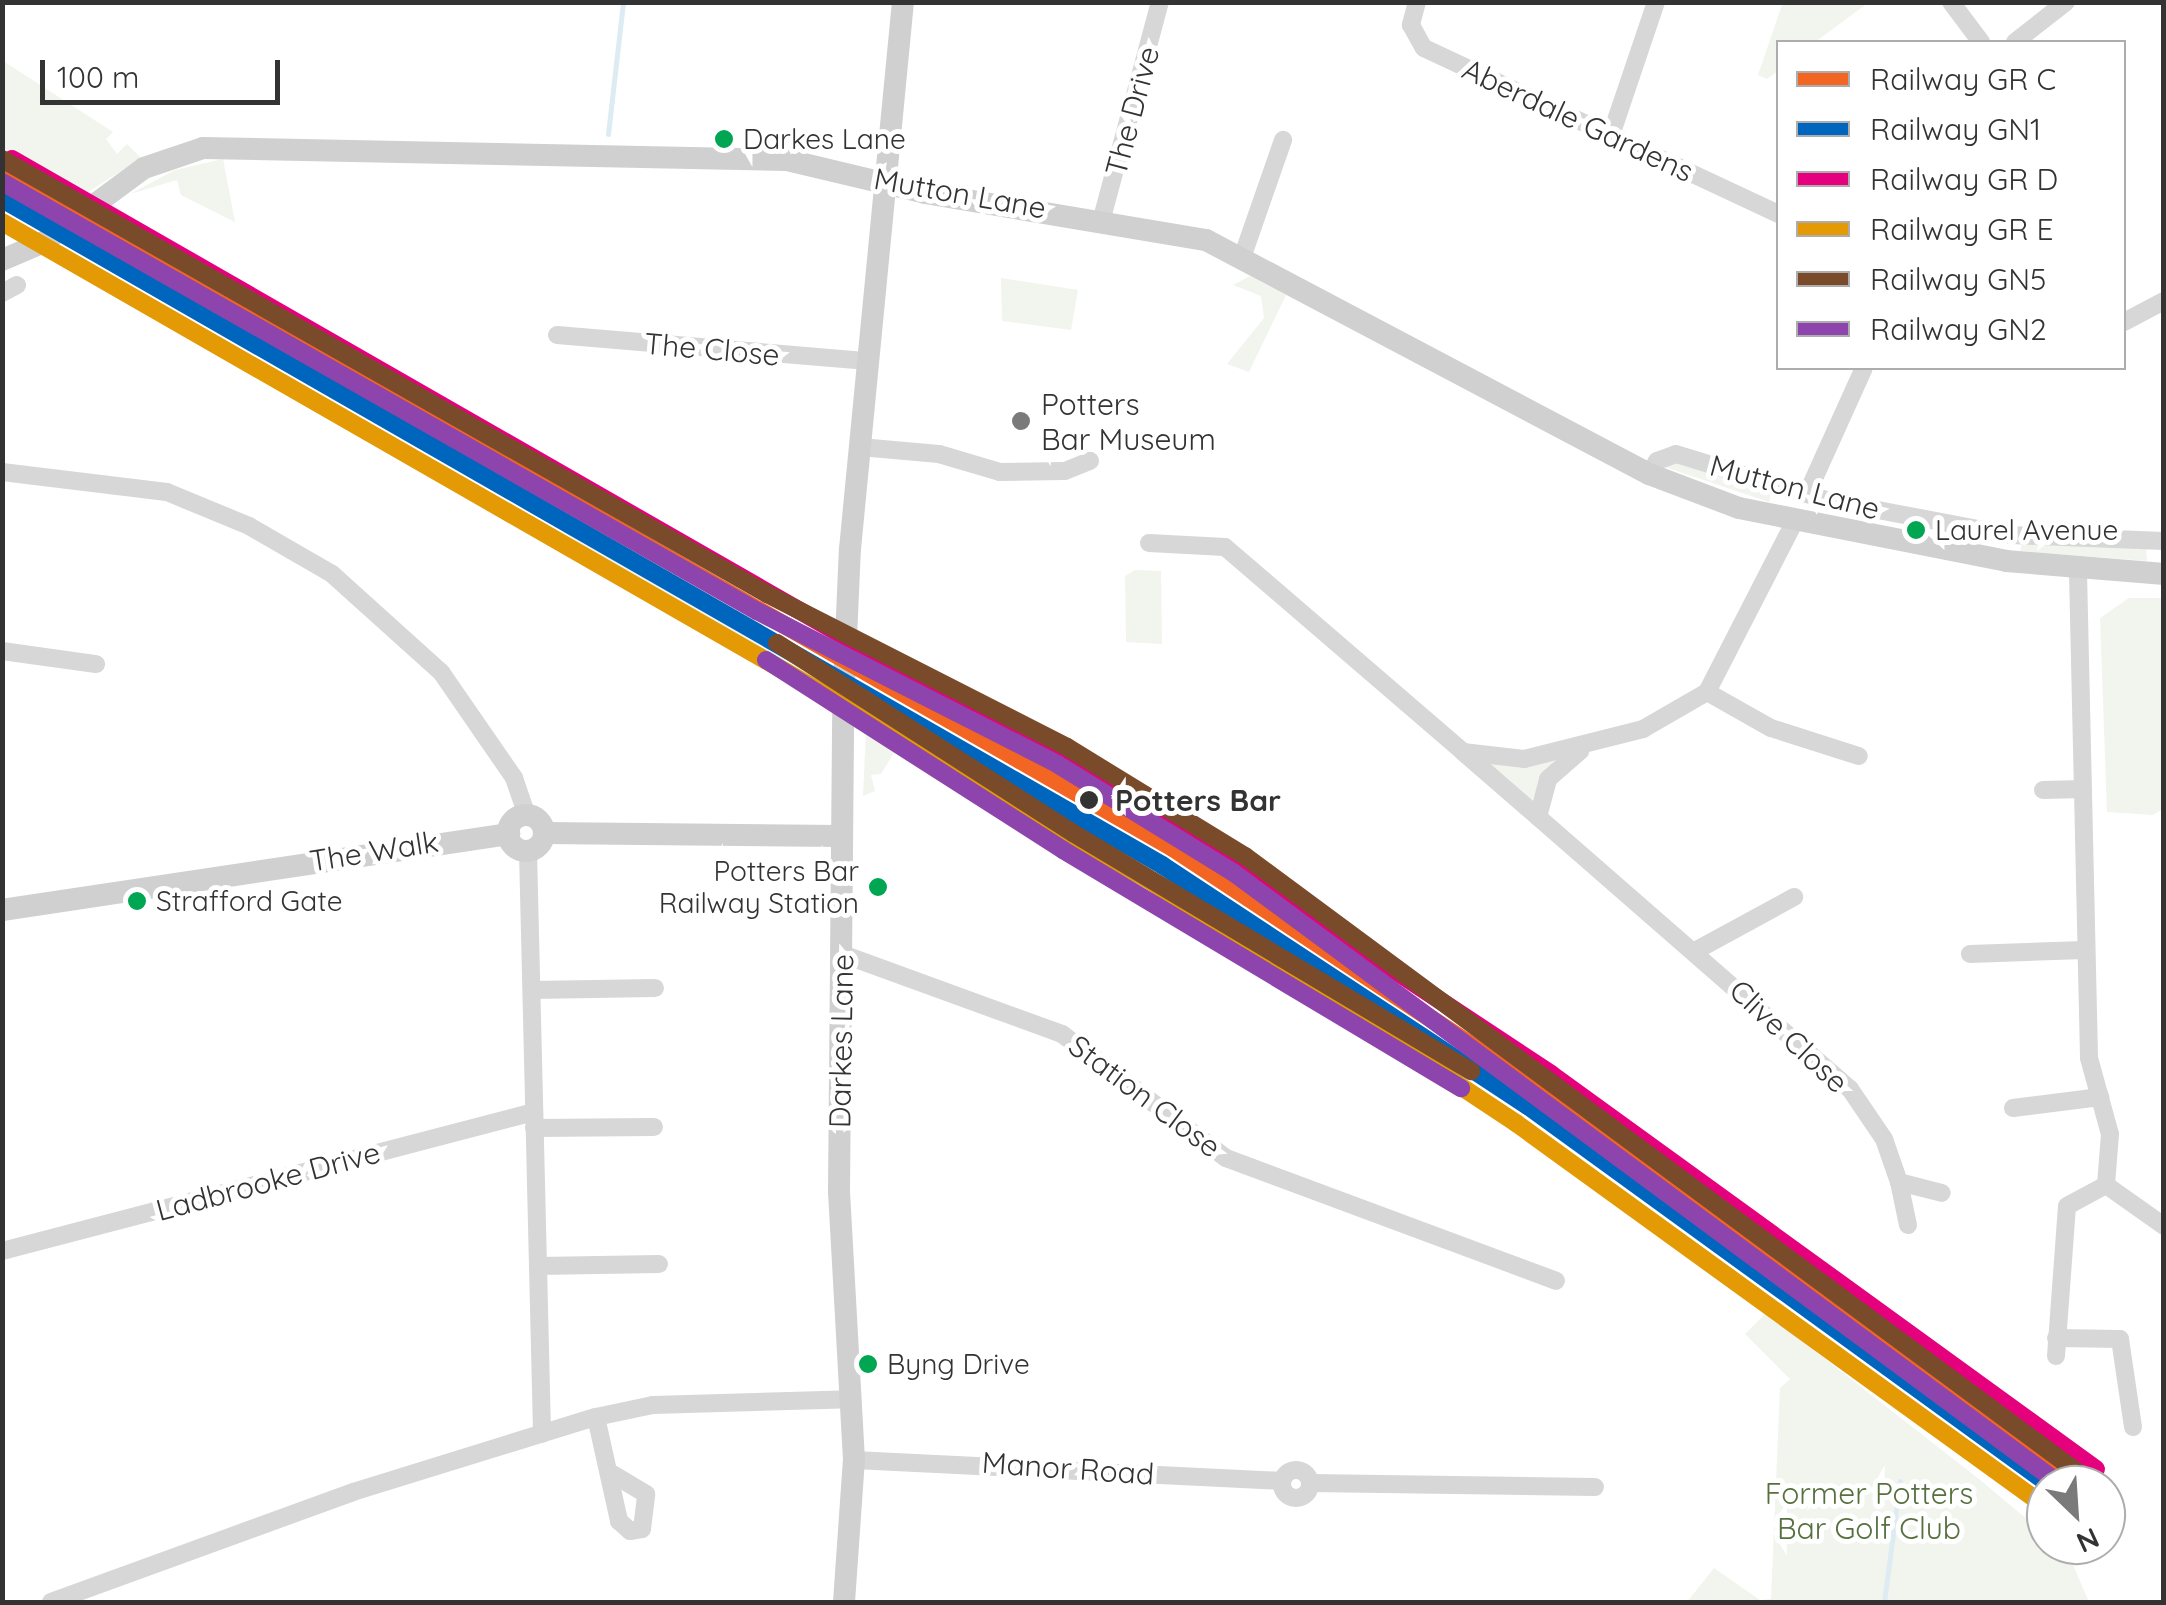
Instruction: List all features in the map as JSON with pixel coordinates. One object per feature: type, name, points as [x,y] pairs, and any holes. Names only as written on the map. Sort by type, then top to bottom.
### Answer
[{"type":"street","name":"Darkes Lane","points":[[844,1602],[854,1460],[839,1192],[845,955],[839,836],[860,447],[904,2]]},
{"type":"street","name":"The Drive","points":[[1102,218],[1160,2]]},
{"type":"street","name":"Aberdale Gardens","points":[[1416,2],[1411,25],[1424,48],[1776,213]]},
{"type":"street","points":[[1611,135],[1656,2]]},
{"type":"street","points":[[1950,2],[1979,40]]},
{"type":"street","points":[[2018,40],[2066,2]]},
{"type":"street","points":[[1244,255],[1283,140]]},
{"type":"street","name":"Mutton Lane","points":[[2,260],[44,242],[103,197],[165,158],[250,143],[662,152],[787,160],[884,182],[1176,231],[1244,255],[1649,474],[1795,521],[2078,572],[2164,574]]},
{"type":"street","points":[[2126,321],[2164,301]]},
{"type":"street","name":"The Close","points":[[557,336],[868,361]]},
{"type":"street","points":[[1807,494],[1863,370]]},
{"type":"street","points":[[860,447],[939,454],[1000,472],[1065,471],[1090,462]]},
{"type":"street","name":"Mutton Lane","points":[[1649,474],[1657,461],[1676,454],[1807,494],[2010,535],[2164,540]]},
{"type":"street","points":[[2,472],[167,492],[249,526],[332,574],[441,672],[514,778],[526,815],[544,833],[839,836]]},
{"type":"street","points":[[1463,752],[1524,758],[1580,751],[1643,729],[1707,692],[1795,521]]},
{"type":"street","points":[[2006,561],[2010,535]]},
{"type":"street","points":[[1148,543],[1225,547],[1538,817],[1548,778],[1580,751]]},
{"type":"street","points":[[2078,572],[2084,950],[2089,1058],[2110,1134],[2106,1185]]},
{"type":"street","points":[[2,651],[96,664]]},
{"type":"street","points":[[1707,692],[1758,723],[1858,756]]},
{"type":"street","points":[[2043,790],[2083,789]]},
{"type":"street","points":[[526,815],[508,834],[528,851]]},
{"type":"street","name":"Clive Close","points":[[1538,817],[1850,1089],[1884,1139],[1900,1182],[1908,1225]]},
{"type":"street","points":[[542,1434],[528,851],[544,833]]},
{"type":"street","name":"The Walk","points":[[2,910],[508,834]]},
{"type":"street","name":"Clive Close","points":[[1696,951],[1794,897]]},
{"type":"street","points":[[1970,954],[2084,950]]},
{"type":"street","name":"Station Close","points":[[845,955],[1062,1034],[1226,1158],[1556,1281]]},
{"type":"street","points":[[532,990],[655,988]]},
{"type":"street","points":[[2014,1108],[2100,1097]]},
{"type":"street","name":"Ladbrooke Drive","points":[[2,1251],[534,1120],[654,1126]]},
{"type":"street","points":[[1900,1182],[1942,1193]]},
{"type":"street","points":[[2106,1185],[2164,1226]]},
{"type":"street","points":[[2106,1185],[2082,1193],[2063,1215],[2056,1347],[2120,1339],[2133,1427]]},
{"type":"street","points":[[538,1266],[660,1264]]},
{"type":"street","points":[[51,1602],[74,1599],[596,1417],[653,1405],[850,1399]]},
{"type":"street","points":[[596,1417],[613,1474]]},
{"type":"street","name":"Manor Road","points":[[854,1460],[1282,1481],[1295,1498],[1310,1483],[1595,1487]]},
{"type":"green space","points":[[1783,2],[1868,2],[1818,40],[1776,40],[1776,72],[1767,79],[1758,75]]},
{"type":"green space","points":[[3,61],[113,132],[106,139],[117,154],[127,144],[141,158],[82,196],[3,149]]},
{"type":"green space","points":[[223,159],[235,222],[181,195],[177,180],[130,194],[175,170]]},
{"type":"green space","points":[[1250,276],[1286,295],[1249,372],[1227,364],[1264,318],[1261,296],[1233,285]]},
{"type":"green space","points":[[1001,278],[1078,290],[1071,330],[1002,321]]},
{"type":"green space","points":[[1672,461],[1771,493],[1769,502],[1665,467]]},
{"type":"green space","points":[[520,503],[822,680],[819,689],[813,696],[743,653]]},
{"type":"green space","points":[[2022,544],[2146,547],[2147,561],[2020,551]]},
{"type":"green space","points":[[1135,570],[1161,571],[1162,644],[1126,642],[1125,576]]},
{"type":"green space","points":[[2129,598],[2163,598],[2163,809],[2153,815],[2107,812],[2100,618]]},
{"type":"green space","points":[[866,731],[895,751],[881,774],[871,775],[875,791],[863,796]]},
{"type":"green space","points":[[1555,761],[1531,802],[1490,769],[1490,763]]},
{"type":"green space","name":"Former Potters Bar Golf Club","points":[[1766,1313],[2026,1518],[2026,1565],[2073,1565],[2089,1602],[1687,1602],[1714,1568],[1760,1600],[1771,1599],[1780,1388],[1790,1379],[1745,1334]]},
{"type":"waterway","points":[[608,134],[623,2]]},
{"type":"waterway","points":[[1884,1602],[1900,1481]]},
{"type":"transit line","points":[[12,159],[1184,831],[1551,1074],[2090,1465]]},
{"type":"transit line","points":[[2,176],[1173,848],[1539,1090],[2056,1465]]},
{"type":"transit line","points":[[2,222],[1152,882],[1516,1123],[2026,1493]]},
{"type":"rail line","name":"GN5","points":[[2,159],[767,594],[1067,747],[1245,856],[2068,1465]]},
{"type":"rail line","name":"GN2","points":[[2,182],[757,611],[1057,764],[1234,873],[2034,1465]]},
{"type":"rail line","name":"GN1","points":[[2,199],[1162,865],[1528,1106],[2026,1468]]},
{"type":"rail line","name":"GN5","points":[[777,643],[1073,833],[1471,1071]]},
{"type":"rail line","name":"GN2","points":[[766,660],[1063,850],[1461,1088]]},
{"type":"place","name":"Darkes Lane","points":[[724,139]]},
{"type":"place","name":"Potters Bar Museum","points":[[1021,421]]},
{"type":"place","name":"Laurel Avenue","points":[[1916,530]]},
{"type":"place","name":"Potters Bar","points":[[1089,800]]},
{"type":"place","name":"Potters Bar Railway Station","points":[[878,887]]},
{"type":"place","name":"Strafford Gate","points":[[137,901]]},
{"type":"place","name":"Byng Drive","points":[[868,1364]]}]
